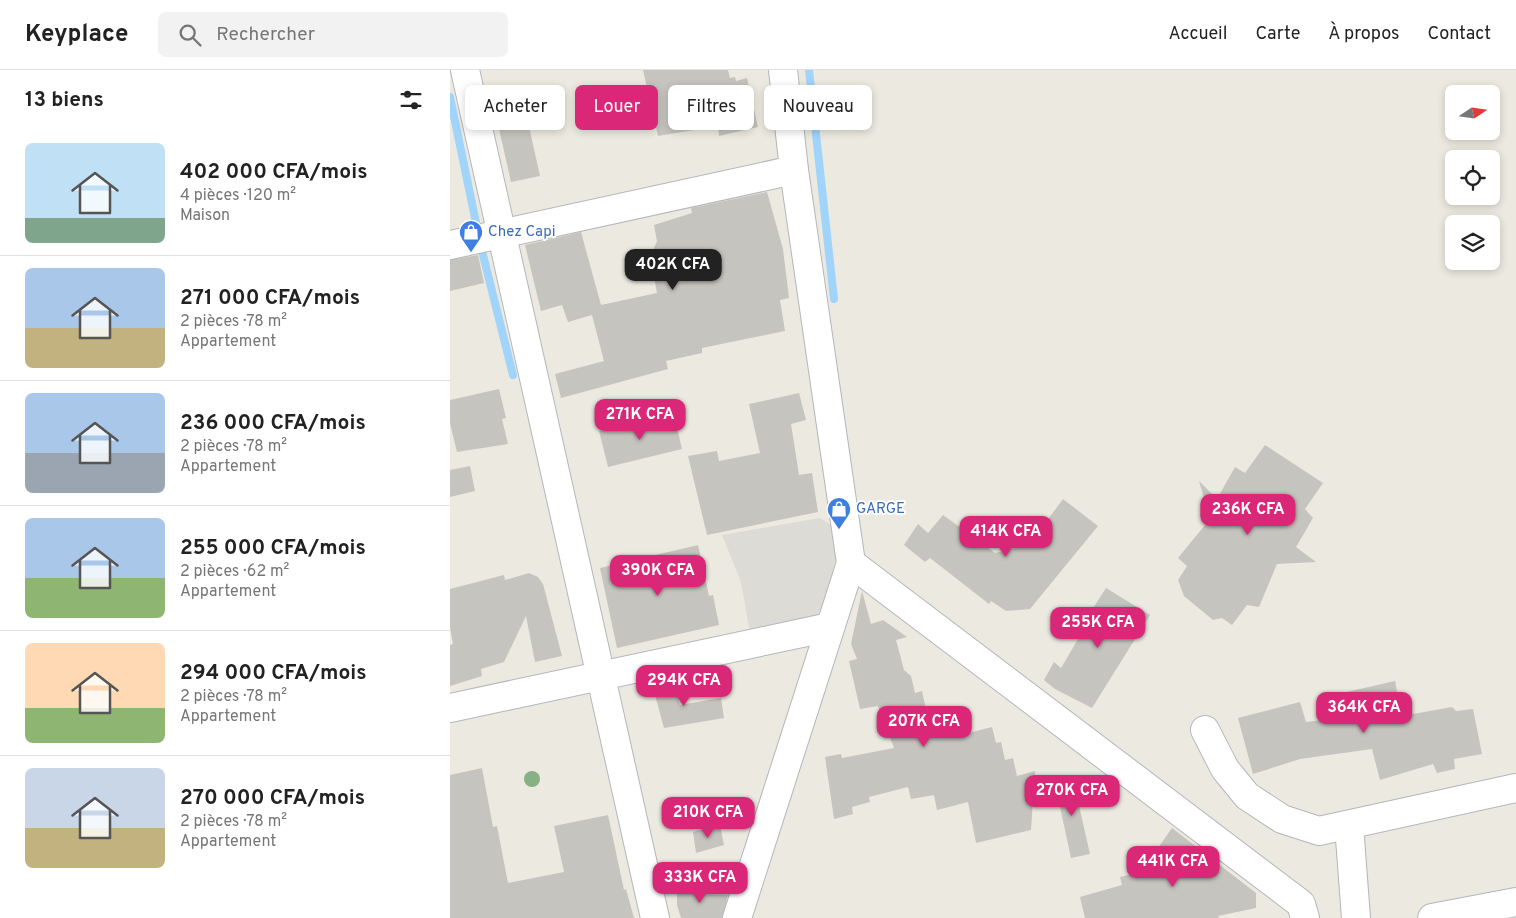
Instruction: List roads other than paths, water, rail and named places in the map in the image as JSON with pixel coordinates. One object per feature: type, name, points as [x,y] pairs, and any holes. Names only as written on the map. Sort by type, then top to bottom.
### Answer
[{"type":"street","points":[[465,70],[655,918]]},
{"type":"street","points":[[737,918],[851,563],[794,170],[783,70]]},
{"type":"street","points":[[450,245],[794,170]]},
{"type":"street","points":[[851,563],[1301,904],[1305,918]]},
{"type":"street","points":[[450,708],[830,627]]},
{"type":"street","points":[[1205,730],[1225,769],[1247,796],[1282,820],[1319,831],[1516,788]]},
{"type":"street","points":[[1349,825],[1356,918]]},
{"type":"street","points":[[1432,918],[1516,902]]},
{"type":"waterway","points":[[809,70],[834,299]]},
{"type":"waterway","points":[[450,97],[481,247],[513,375]]},
{"type":"place","name":"Chez Capi","points":[[471,253]]},
{"type":"place","name":"GARGE","points":[[839,530]]}]
